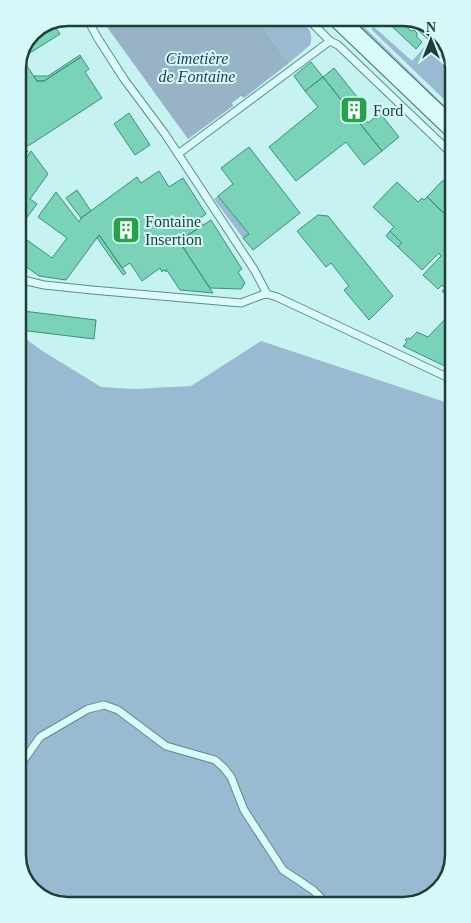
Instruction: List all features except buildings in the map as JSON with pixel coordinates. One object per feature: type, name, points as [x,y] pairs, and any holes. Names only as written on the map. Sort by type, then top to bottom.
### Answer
[{"type":"main road","points":[[340,26],[445,127]]},
{"type":"main road","points":[[356,26],[445,115]]},
{"type":"street","points":[[315,26],[330,41],[338,45],[445,147]]},
{"type":"street","points":[[92,27],[124,79],[178,154],[255,271],[267,294]]},
{"type":"street","points":[[178,154],[330,41]]},
{"type":"street","points":[[26,281],[92,290],[241,303],[267,294],[445,376]]},
{"type":"street","points":[[26,757],[40,738],[88,709],[104,706],[118,710],[166,746],[214,760],[224,768],[231,777],[244,810],[283,870],[313,890],[320,897]]},
{"type":"shaded area","points":[[262,26],[307,27],[311,33],[310,45],[289,63]]},
{"type":"shaded area","points":[[358,26],[363,26],[445,106],[445,112]]},
{"type":"shaded area","points":[[374,27],[412,61],[427,44],[443,56],[445,100],[371,29]]},
{"type":"shaded area","points":[[218,196],[249,234],[243,238],[214,199]]},
{"type":"shaded area","points":[[26,339],[101,387],[134,389],[191,386],[261,341],[445,402],[445,855],[443,866],[438,878],[426,890],[419,894],[403,897],[65,897],[55,895],[45,890],[32,876],[29,871],[26,855]]},
{"type":"green space","name":"Cimetière de Fontaine","points":[[262,26],[289,63],[244,98],[241,96],[232,103],[233,106],[188,139],[107,27]]},
{"type":"place","name":"Ford","points":[[354,110]]},
{"type":"place","name":"Fontaine Insertion","points":[[126,230]]}]
